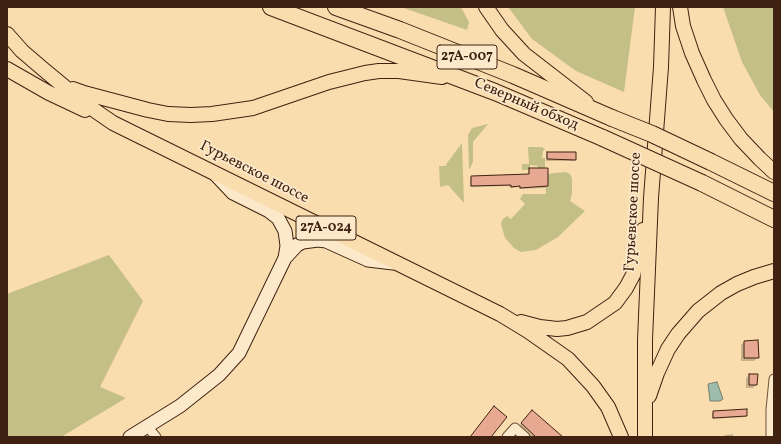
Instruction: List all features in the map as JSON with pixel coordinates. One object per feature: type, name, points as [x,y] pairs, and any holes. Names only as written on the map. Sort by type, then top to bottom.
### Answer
[{"type":"highway","name":"Северный обход","points":[[271,7],[495,92],[603,138],[774,218]]},
{"type":"highway","name":"Северный обход","points":[[336,7],[407,33],[597,111],[712,162],[774,193]]},
{"type":"main road","points":[[486,7],[508,38],[524,54],[597,111]]},
{"type":"main road","name":"Гурьевское шоссе","points":[[645,418],[645,340],[651,198],[661,67],[663,7]]},
{"type":"main road","points":[[680,7],[692,53],[714,100],[741,139],[760,160],[774,172]]},
{"type":"main road","name":"Гурьевское шоссе","points":[[7,34],[43,69],[84,103],[113,123],[504,316]]},
{"type":"main road","points":[[7,69],[49,93],[113,123]]},
{"type":"main road","points":[[62,84],[84,93],[129,106],[168,114],[191,115],[219,114],[252,108],[346,77],[379,71],[412,72],[440,76],[459,80],[495,92]]},
{"type":"main road","points":[[130,437],[180,406],[219,375],[239,353],[285,258],[287,246],[286,238],[282,224],[278,218],[269,211],[233,193],[211,171]]},
{"type":"main road","points":[[504,316],[540,327],[567,328],[587,322],[615,303],[633,275],[651,198]]},
{"type":"main road","points":[[285,258],[297,245],[303,242],[318,240],[331,243],[368,260],[396,263]]},
{"type":"main road","points":[[645,437],[645,418],[649,396],[657,373],[668,349],[687,323],[703,306],[721,293],[737,284],[774,271]]},
{"type":"main road","points":[[504,316],[555,349],[579,370],[608,407],[622,437]]},
{"type":"street","points":[[771,437],[771,410],[774,378]]},
{"type":"street","points":[[147,426],[156,437]]},
{"type":"street","points":[[507,437],[515,428],[525,437]]},
{"type":"shaded area","points":[[401,7],[461,7],[469,22],[467,30]]},
{"type":"shaded area","points":[[508,7],[635,7],[624,92],[576,71],[532,39]]},
{"type":"shaded area","points":[[723,7],[774,7],[774,112],[760,95],[742,62]]},
{"type":"shaded area","points":[[488,124],[473,142],[473,162],[469,170],[468,135],[472,128]]},
{"type":"shaded area","points":[[462,143],[464,203],[448,185],[440,187],[439,166],[446,166]]},
{"type":"shaded area","points":[[528,147],[542,147],[545,149],[543,151],[542,158],[545,158],[545,169],[538,169],[538,166],[530,165],[530,170],[522,170],[522,164],[529,164]]},
{"type":"shaded area","points":[[566,172],[570,174],[572,178],[572,194],[570,201],[585,211],[558,237],[536,250],[521,252],[514,248],[505,238],[501,224],[502,220],[507,216],[511,219],[525,204],[520,199],[523,194],[546,194],[545,174]]},
{"type":"shaded area","points":[[109,255],[143,301],[100,387],[126,398],[61,437],[7,437],[7,294]]},
{"type":"shaded area","points":[[717,382],[723,399],[720,401],[710,401],[708,384]]},
{"type":"building","points":[[547,152],[576,152],[576,160],[547,159]]},
{"type":"building","points":[[529,168],[548,168],[548,186],[520,188],[520,186],[511,187],[511,185],[471,186],[471,176],[529,174]]},
{"type":"building","points":[[758,340],[759,358],[744,358],[744,341]]},
{"type":"building","points":[[749,374],[758,374],[757,385],[749,385]]},
{"type":"building","points":[[494,406],[507,417],[491,437],[470,437]]},
{"type":"building","points":[[747,409],[747,416],[713,418],[713,411]]},
{"type":"building","points":[[532,410],[563,437],[536,437],[521,423]]}]
